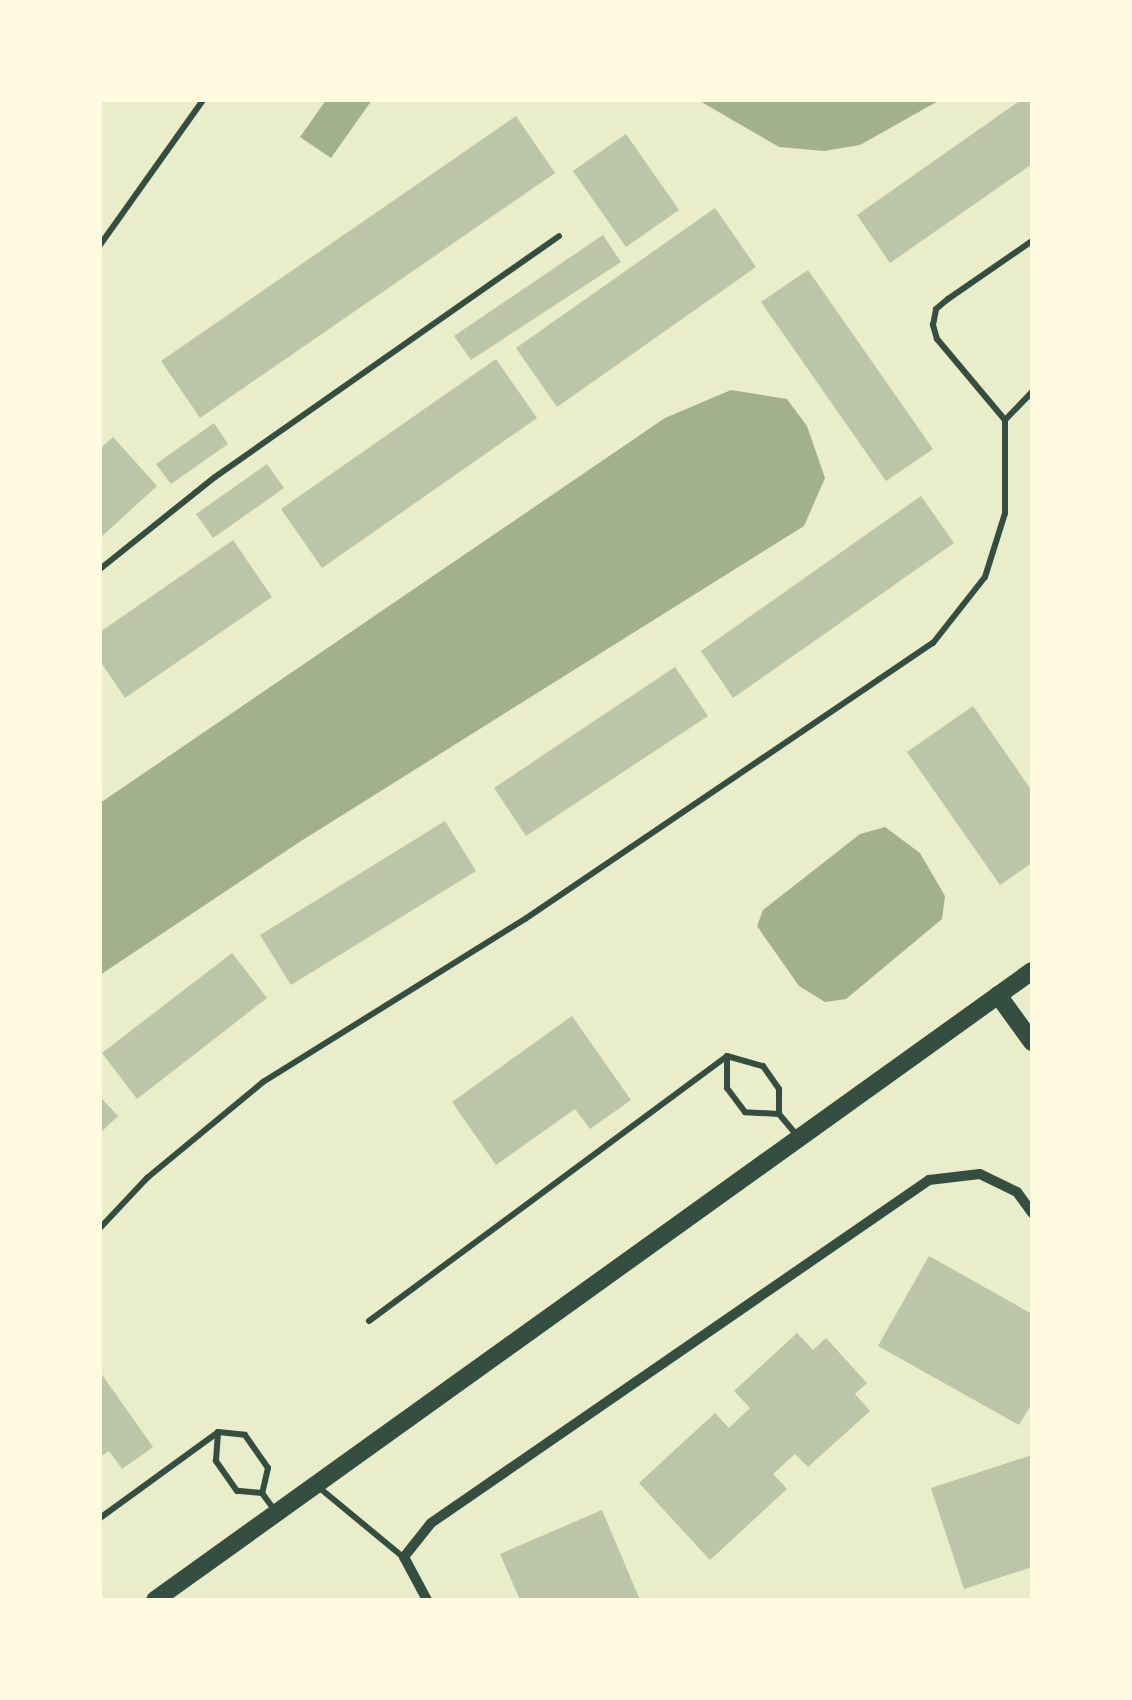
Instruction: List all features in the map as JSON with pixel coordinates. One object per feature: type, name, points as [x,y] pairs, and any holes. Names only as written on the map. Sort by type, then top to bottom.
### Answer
[{"type":"street","points":[[156,1600],[802,1142],[1032,970]]},
{"type":"street","points":[[998,995],[1032,1042]]},
{"type":"street","points":[[427,1600],[404,1557],[431,1524],[929,1180],[980,1174],[1017,1192],[1032,1213]]},
{"type":"lane","points":[[100,245],[203,100]]},
{"type":"lane","points":[[100,569],[215,477],[559,236]]},
{"type":"lane","points":[[100,1228],[147,1178],[263,1082],[525,919],[932,643],[986,577],[1005,513],[1004,420],[937,339],[933,325],[936,308],[1032,241]]},
{"type":"lane","points":[[1004,420],[1032,392]]},
{"type":"lane","points":[[728,1056],[764,1066],[780,1088],[779,1114],[802,1142]]},
{"type":"lane","points":[[728,1056],[727,1088],[745,1112],[779,1114]]},
{"type":"lane","points":[[369,1321],[728,1056]]},
{"type":"lane","points":[[218,1432],[216,1461],[237,1491],[262,1492]]},
{"type":"lane","points":[[100,1518],[218,1432],[245,1436],[268,1468],[262,1492],[276,1512]]},
{"type":"lane","points":[[315,1484],[404,1557]]},
{"type":"shaded area","points":[[326,100],[372,100],[331,158],[300,137]]},
{"type":"shaded area","points":[[698,100],[940,100],[860,145],[824,151],[779,147]]},
{"type":"shaded area","points":[[731,390],[787,399],[807,426],[825,478],[804,526],[301,841],[100,975],[100,803],[665,418]]},
{"type":"shaded area","points":[[885,827],[920,853],[945,896],[942,919],[846,999],[825,1002],[799,986],[757,926],[763,910],[860,834]]},
{"type":"building","points":[[1021,100],[1032,100],[1032,164],[890,263],[857,215]]},
{"type":"building","points":[[516,116],[555,173],[200,418],[161,361]]},
{"type":"building","points":[[626,134],[679,210],[626,247],[573,171]]},
{"type":"building","points":[[715,208],[756,267],[557,407],[516,348]]},
{"type":"building","points":[[603,235],[621,262],[471,360],[454,336]]},
{"type":"building","points":[[808,270],[933,449],[886,481],[761,302]]},
{"type":"building","points":[[496,359],[537,418],[322,568],[281,509]]},
{"type":"building","points":[[214,423],[228,444],[171,484],[156,464]]},
{"type":"building","points":[[113,437],[157,486],[100,538],[100,449]]},
{"type":"building","points":[[267,464],[284,488],[213,538],[196,514]]},
{"type":"building","points":[[921,496],[954,543],[733,698],[701,651]]},
{"type":"building","points":[[233,540],[272,597],[125,698],[100,661],[100,632]]},
{"type":"building","points":[[675,667],[708,716],[526,836],[494,788]]},
{"type":"building","points":[[973,706],[1032,791],[1032,863],[1000,885],[907,752]]},
{"type":"building","points":[[445,821],[476,871],[291,985],[260,935]]},
{"type":"building","points":[[232,953],[267,998],[137,1099],[102,1053]]},
{"type":"building","points":[[572,1016],[631,1100],[590,1129],[575,1109],[496,1165],[452,1102]]},
{"type":"building","points":[[100,1097],[118,1116],[100,1133]]},
{"type":"building","points":[[929,1256],[1032,1314],[1032,1403],[1019,1425],[878,1346]]},
{"type":"building","points":[[797,1333],[813,1350],[826,1338],[867,1383],[855,1394],[870,1411],[808,1467],[795,1454],[773,1474],[787,1489],[710,1560],[639,1483],[715,1413],[729,1428],[750,1408],[734,1391]]},
{"type":"building","points":[[100,1372],[153,1447],[122,1469],[109,1451],[100,1457]]},
{"type":"building","points":[[1032,1455],[1032,1567],[964,1589],[931,1488]]},
{"type":"building","points":[[602,1510],[640,1600],[520,1600],[500,1554]]}]
